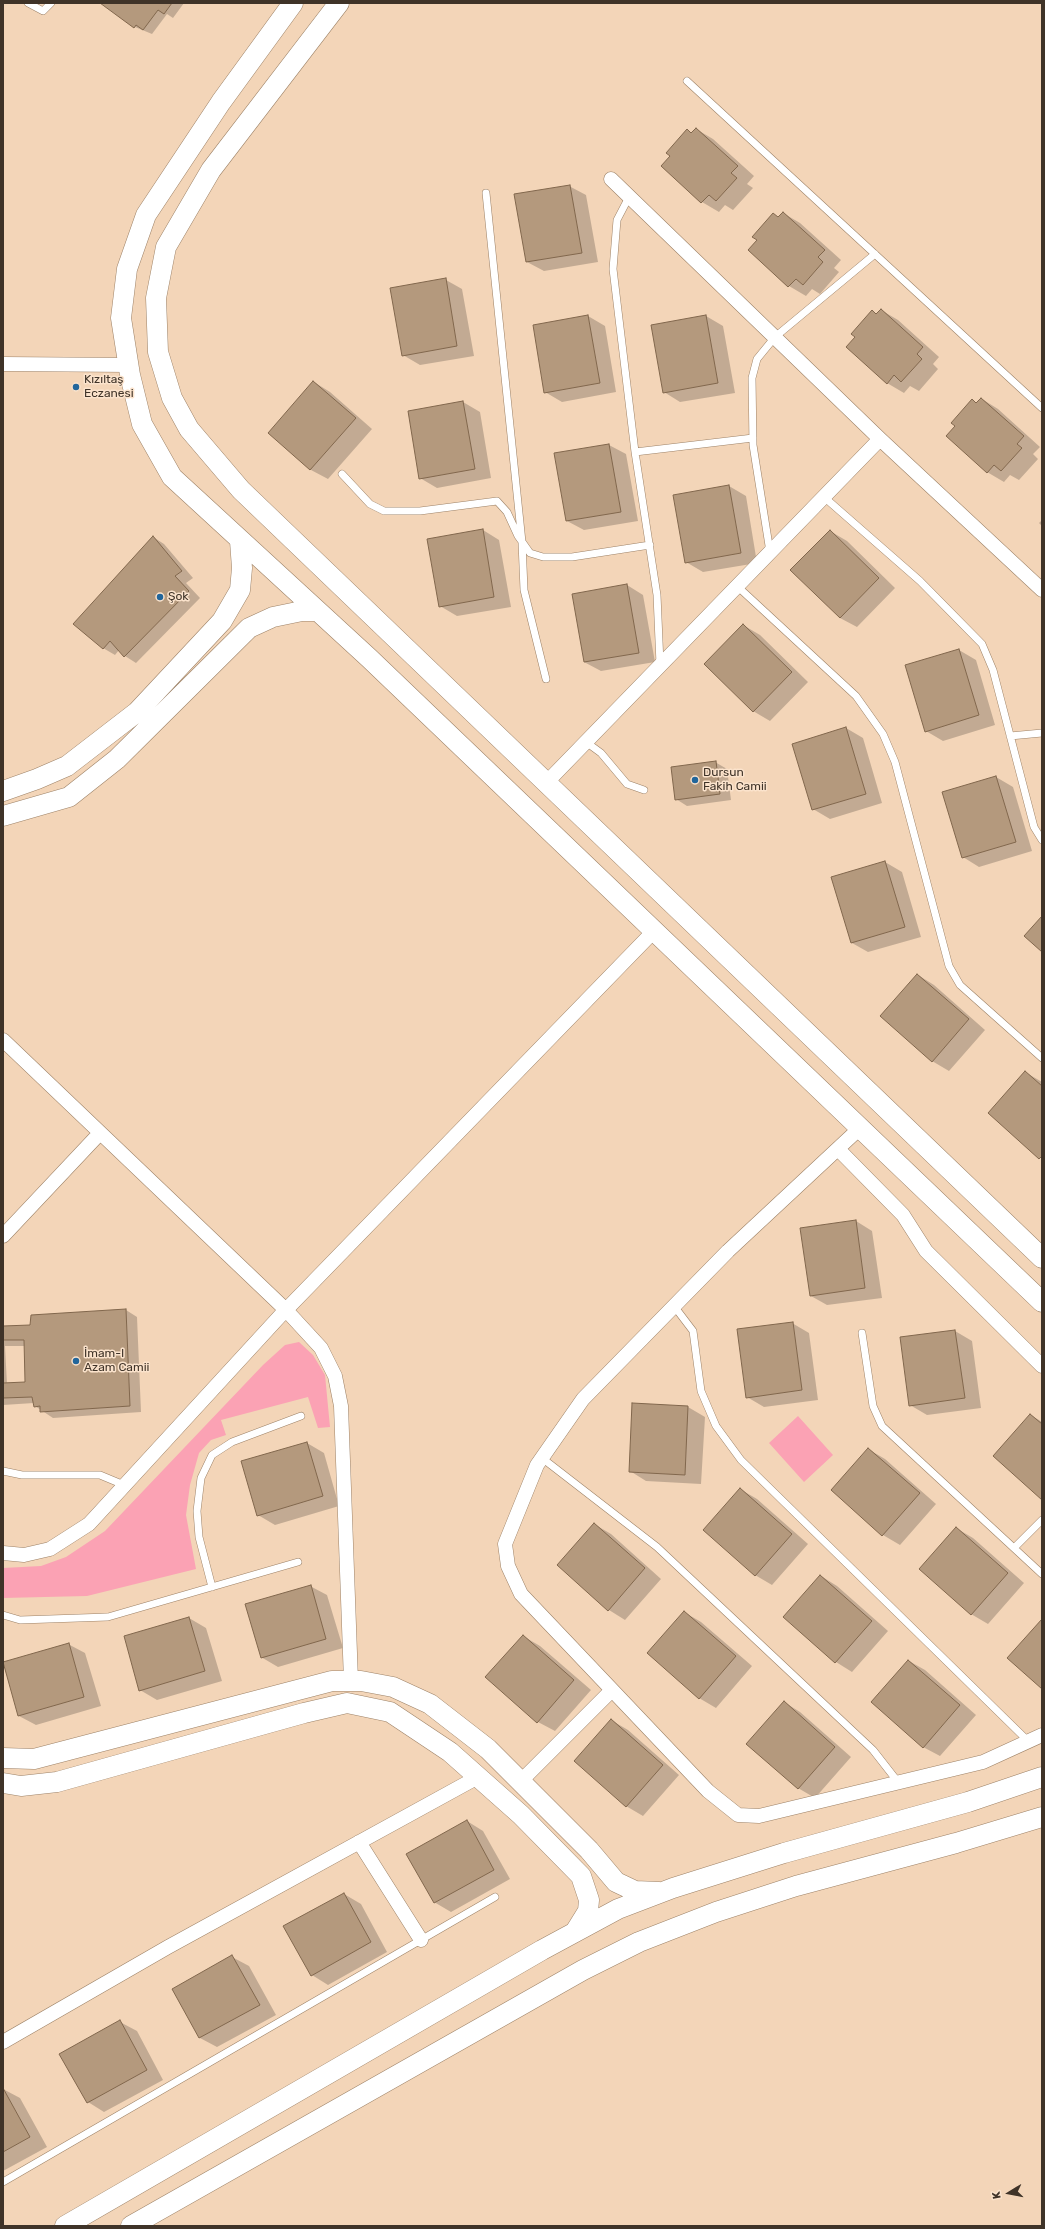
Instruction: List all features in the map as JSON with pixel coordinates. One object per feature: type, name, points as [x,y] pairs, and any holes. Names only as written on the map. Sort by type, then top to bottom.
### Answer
[{"type":"street","points":[[293,3],[221,102],[146,215],[127,269],[121,318],[129,365],[142,424],[172,477],[317,611],[654,930],[1042,1302]]},
{"type":"street","points":[[339,3],[211,170],[166,247],[156,298],[158,352],[172,398],[189,429],[241,490],[1042,1258]]},
{"type":"street","points":[[611,179],[880,439],[1042,590]]},
{"type":"street","points":[[3,364],[129,365]]},
{"type":"street","points":[[547,782],[880,439]]},
{"type":"street","points":[[3,791],[67,766],[137,712],[222,621],[240,590],[242,568],[240,540]]},
{"type":"street","points":[[3,816],[69,797],[117,759],[248,628],[272,617],[317,611]]},
{"type":"street","points":[[3,1553],[24,1555],[50,1549],[89,1524],[286,1310],[654,930]]},
{"type":"street","points":[[6,1048],[100,1133],[286,1310],[321,1348],[335,1376],[340,1406],[352,1681]]},
{"type":"street","points":[[860,1128],[728,1250],[583,1400],[537,1465],[505,1544],[508,1566],[521,1594],[708,1791],[738,1815],[759,1816],[983,1762],[1042,1735]]},
{"type":"street","points":[[3,1236],[100,1133]]},
{"type":"street","points":[[838,1149],[903,1215],[926,1251],[1042,1366]]},
{"type":"street","points":[[3,1758],[34,1760],[332,1681],[361,1681],[393,1688],[430,1704],[488,1749],[589,1850],[616,1882],[635,1891],[662,1892]]},
{"type":"street","points":[[521,1782],[612,1690]]},
{"type":"street","points":[[3,1783],[21,1786],[57,1782],[304,1713],[347,1703],[390,1712],[450,1752],[521,1815],[580,1876],[589,1900],[588,1911],[575,1932]]},
{"type":"street","points":[[3,2042],[168,1947],[478,1777]]},
{"type":"street","points":[[65,2226],[575,1932],[618,1909],[662,1892],[784,1853],[968,1802],[1042,1777]]},
{"type":"street","points":[[130,2226],[569,1977],[640,1942],[716,1912],[796,1886],[956,1843],[1042,1817]]},
{"type":"street","points":[[359,1842],[421,1940]]},
{"type":"lane","points":[[28,3],[42,10],[52,3]]},
{"type":"lane","points":[[687,81],[1042,408]]},
{"type":"lane","points":[[486,193],[522,542],[524,590],[546,679]]},
{"type":"lane","points":[[630,196],[617,220],[613,269],[635,452],[657,595],[660,665]]},
{"type":"lane","points":[[770,552],[753,438],[752,378],[757,359],[775,337],[875,254]]},
{"type":"lane","points":[[635,452],[753,438]]},
{"type":"lane","points":[[342,474],[370,504],[384,511],[420,511],[497,501],[507,512],[522,542],[530,553],[543,558],[572,557],[650,545]]},
{"type":"lane","points":[[824,497],[920,581],[982,644],[993,670],[1034,827],[1042,840]]},
{"type":"lane","points":[[737,586],[856,696],[883,734],[895,762],[949,966],[960,985],[1042,1058]]},
{"type":"lane","points":[[1010,736],[1042,734]]},
{"type":"lane","points":[[586,742],[601,752],[627,784],[644,790]]},
{"type":"lane","points":[[674,1306],[693,1331],[701,1391],[716,1426],[741,1460],[1028,1741]]},
{"type":"lane","points":[[862,1333],[873,1406],[882,1426],[1042,1574]]},
{"type":"lane","points":[[212,1587],[200,1537],[197,1511],[201,1478],[212,1455],[232,1442],[301,1416]]},
{"type":"lane","points":[[542,1458],[657,1548],[874,1750],[898,1782]]},
{"type":"lane","points":[[3,1471],[22,1475],[100,1474],[124,1485]]},
{"type":"lane","points":[[1014,1548],[1042,1520]]},
{"type":"lane","points":[[3,1615],[20,1620],[108,1617],[298,1562]]},
{"type":"lane","points":[[3,2182],[495,1897]]},
{"type":"shaded area","points":[[299,1342],[313,1355],[325,1375],[330,1427],[318,1428],[308,1397],[221,1420],[226,1435],[211,1440],[199,1453],[190,1485],[186,1515],[196,1569],[87,1596],[3,1598],[3,1568],[41,1566],[66,1557],[105,1531],[263,1365],[285,1345]]},
{"type":"shaded area","points":[[798,1416],[833,1455],[804,1482],[769,1443]]},
{"type":"building","points":[[100,3],[172,3],[164,14],[158,10],[143,30],[136,25],[134,28]]},
{"type":"building","points":[[696,128],[738,166],[731,173],[737,178],[716,201],[709,195],[701,203],[661,166],[670,156],[666,153],[687,129],[691,133]]},
{"type":"building","points":[[570,185],[582,253],[526,262],[514,194]]},
{"type":"building","points":[[783,212],[825,250],[818,257],[823,262],[803,285],[796,279],[788,287],[748,250],[757,240],[752,237],[773,213],[778,217]]},
{"type":"building","points":[[446,278],[457,346],[402,356],[390,288]]},
{"type":"building","points":[[881,309],[923,347],[917,354],[922,359],[901,382],[894,375],[887,384],[846,347],[855,337],[851,334],[872,310],[876,314]]},
{"type":"building","points":[[588,315],[600,383],[544,393],[533,325]]},
{"type":"building","points":[[706,315],[718,383],[663,393],[651,325]]},
{"type":"building","points":[[313,381],[356,418],[310,470],[268,433]]},
{"type":"building","points":[[981,398],[1024,436],[1017,444],[1022,448],[1001,471],[994,465],[987,473],[946,436],[955,426],[951,423],[972,399],[976,403]]},
{"type":"building","points":[[463,401],[475,469],[419,479],[408,411]]},
{"type":"building","points":[[609,444],[621,512],[566,521],[554,453]]},
{"type":"building","points":[[729,485],[741,553],[685,563],[673,495]]},
{"type":"building","points":[[483,529],[494,597],[439,607],[427,539]]},
{"type":"building","points":[[830,530],[879,578],[840,618],[790,570]]},
{"type":"building","points":[[153,536],[182,571],[175,576],[189,591],[124,657],[110,641],[103,649],[73,624]]},
{"type":"building","points":[[627,584],[639,653],[584,662],[572,594]]},
{"type":"building","points":[[743,624],[792,672],[753,712],[704,664]]},
{"type":"building","points":[[959,649],[979,715],[925,732],[905,665]]},
{"type":"building","points":[[846,727],[866,794],[812,810],[792,744]]},
{"type":"building","name":"Dursun Fakih Camii","points":[[716,761],[720,794],[675,800],[671,767]]},
{"type":"building","points":[[996,776],[1016,842],[962,858],[942,792]]},
{"type":"building","points":[[885,861],[905,927],[851,943],[831,877]]},
{"type":"building","points":[[1042,916],[1042,952],[1024,936]]},
{"type":"building","points":[[917,974],[969,1019],[932,1062],[880,1016]]},
{"type":"building","points":[[1025,1071],[1042,1086],[1042,1156],[1039,1159],[988,1113]]},
{"type":"building","points":[[856,1220],[865,1288],[810,1296],[800,1228]]},
{"type":"building","name":"İmam-I Azam Camii","points":[[126,1309],[130,1406],[40,1412],[40,1406],[34,1407],[32,1397],[3,1398],[3,1383],[25,1382],[24,1340],[3,1340],[3,1326],[30,1325],[31,1315]]},
{"type":"building","points":[[793,1322],[802,1390],[746,1398],[737,1329]]},
{"type":"building","points":[[955,1330],[965,1398],[909,1406],[900,1337]]},
{"type":"building","points":[[632,1403],[688,1406],[685,1475],[629,1472]]},
{"type":"building","points":[[1030,1414],[1042,1424],[1042,1500],[993,1456]]},
{"type":"building","points":[[307,1442],[323,1496],[257,1516],[241,1461]]},
{"type":"building","points":[[868,1448],[920,1493],[882,1536],[831,1490]]},
{"type":"building","points":[[740,1488],[792,1534],[755,1576],[703,1530]]},
{"type":"building","points":[[594,1523],[645,1568],[608,1611],[557,1565]]},
{"type":"building","points":[[956,1527],[1008,1573],[971,1615],[919,1569]]},
{"type":"building","points":[[820,1575],[872,1621],[835,1663],[783,1617]]},
{"type":"building","points":[[311,1585],[326,1639],[261,1658],[245,1604]]},
{"type":"building","points":[[684,1611],[736,1656],[699,1699],[647,1653]]},
{"type":"building","points":[[189,1617],[205,1671],[139,1691],[124,1636]]},
{"type":"building","points":[[1042,1619],[1042,1689],[1007,1658]]},
{"type":"building","points":[[523,1635],[574,1680],[537,1723],[485,1677]]},
{"type":"building","points":[[69,1643],[84,1697],[18,1716],[3,1662]]},
{"type":"building","points":[[908,1660],[960,1705],[923,1748],[871,1702]]},
{"type":"building","points":[[784,1701],[835,1747],[798,1789],[746,1744]]},
{"type":"building","points":[[611,1719],[663,1765],[626,1807],[574,1761]]},
{"type":"building","points":[[467,1820],[494,1870],[434,1903],[406,1854]]},
{"type":"building","points":[[344,1893],[371,1942],[311,1976],[283,1926]]},
{"type":"building","points":[[232,1955],[260,2005],[199,2038],[172,1989]]},
{"type":"building","points":[[120,2020],[147,2070],[87,2103],[59,2054]]},
{"type":"building","points":[[3,2088],[30,2137],[3,2152]]},
{"type":"place","name":"Kızıltaş Eczanesi","points":[[76,387]]},
{"type":"place","name":"Şok","points":[[160,597]]},
{"type":"place","name":"Dursun Fakih Camii","points":[[695,780]]},
{"type":"place","name":"İmam-I Azam Camii","points":[[76,1361]]}]
